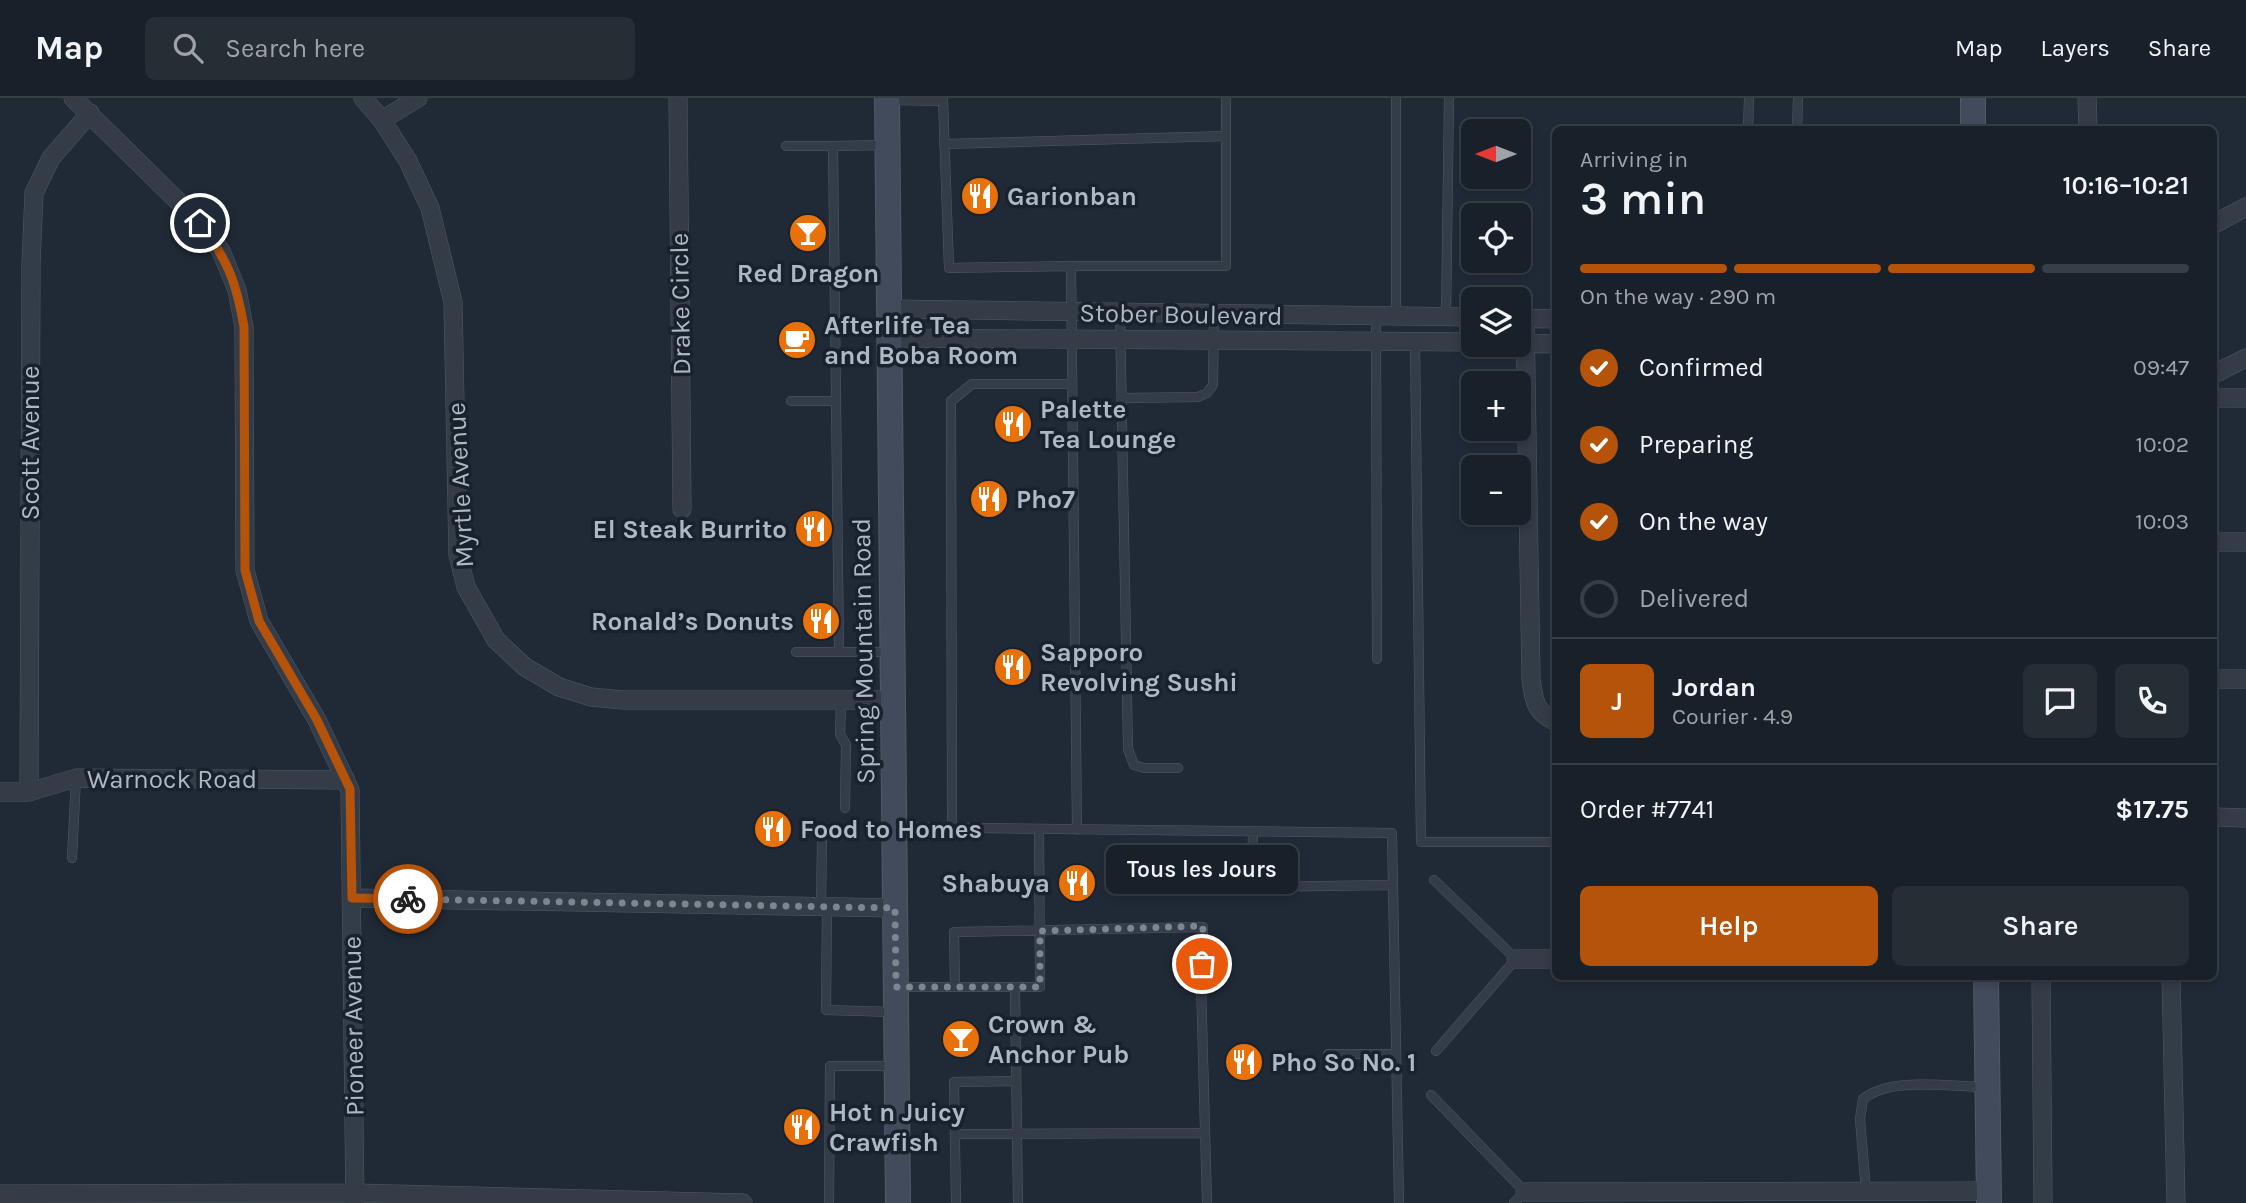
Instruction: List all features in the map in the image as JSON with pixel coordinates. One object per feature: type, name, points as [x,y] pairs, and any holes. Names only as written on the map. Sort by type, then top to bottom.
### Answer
[{"type":"main road","points":[[1973,98],[1973,126]]},
{"type":"main road","name":"Spring Mountain Road","points":[[887,99],[898,1203]]},
{"type":"main road","points":[[1986,980],[1989,1197]]},
{"type":"street","name":"Pioneer Avenue","points":[[73,98],[200,223],[221,251],[237,290],[244,327],[245,570],[259,621],[317,720],[350,789],[355,1198]]},
{"type":"street","name":"Myrtle Avenue","points":[[363,98],[382,120],[408,161],[430,208],[453,302],[458,555],[466,587],[496,640],[525,667],[559,687],[591,697],[624,701],[893,701]]},
{"type":"street","points":[[382,120],[418,98]]},
{"type":"street","name":"Drake Circle","points":[[678,98],[682,509]]},
{"type":"street","points":[[2087,98],[2088,126]]},
{"type":"street","name":"Scott Avenue","points":[[29,792],[31,278],[34,193],[51,158],[90,113]]},
{"type":"street","points":[[2217,222],[2246,207]]},
{"type":"street","name":"Stober Boulevard","points":[[889,309],[1461,317]]},
{"type":"street","points":[[1531,318],[1552,319]]},
{"type":"street","name":"Stober Boulevard","points":[[890,338],[1461,342]]},
{"type":"street","points":[[1531,343],[1552,344]]},
{"type":"street","points":[[1522,357],[1531,679],[1534,699],[1549,719]]},
{"type":"street","points":[[2217,372],[2246,358]]},
{"type":"street","points":[[2217,398],[2246,398]]},
{"type":"street","points":[[2217,542],[2246,542]]},
{"type":"street","points":[[2217,678],[2246,678]]},
{"type":"street","name":"Warnock Road","points":[[0,792],[29,792],[76,778],[346,780]]},
{"type":"street","points":[[2217,817],[2246,818]]},
{"type":"street","points":[[352,898],[895,908]]},
{"type":"street","points":[[1517,959],[1552,959]]},
{"type":"street","points":[[2041,980],[2043,1203]]},
{"type":"street","points":[[2171,980],[2176,1203]]},
{"type":"street","points":[[1519,1197],[1866,1191],[1989,1197]]},
{"type":"street","points":[[0,1194],[743,1203]]},
{"type":"lane","points":[[887,99],[943,100],[949,268],[1071,265],[1226,266],[1226,98]]},
{"type":"lane","points":[[1396,98],[1396,317]]},
{"type":"lane","points":[[1446,317],[1449,98]]},
{"type":"lane","points":[[1748,126],[1749,98]]},
{"type":"lane","points":[[1797,126],[1798,98]]},
{"type":"lane","points":[[944,144],[1226,136]]},
{"type":"lane","points":[[786,146],[887,145]]},
{"type":"lane","points":[[833,146],[839,652]]},
{"type":"lane","points":[[1071,265],[1077,830]]},
{"type":"lane","points":[[1119,313],[1123,398],[1128,749],[1134,765],[1144,768],[1178,768]]},
{"type":"lane","points":[[1123,398],[1198,397],[1207,393],[1213,385],[1214,315]]},
{"type":"lane","points":[[1376,317],[1377,659]]},
{"type":"lane","points":[[1415,341],[1420,842],[1552,842]]},
{"type":"lane","points":[[952,828],[951,401],[972,384],[1072,384]]},
{"type":"lane","points":[[791,401],[836,401]]},
{"type":"lane","points":[[796,653],[892,652]]},
{"type":"lane","points":[[841,702],[840,734],[846,745],[845,808]]},
{"type":"lane","points":[[72,858],[76,778]]},
{"type":"lane","points":[[894,827],[1039,831],[1392,833],[1399,1203]]},
{"type":"lane","points":[[896,987],[1040,987],[1039,831]]},
{"type":"lane","points":[[1253,832],[1252,887],[1392,885]]},
{"type":"lane","points":[[822,839],[826,1010],[896,1012]]},
{"type":"lane","points":[[1433,880],[1517,959],[1436,1051]]},
{"type":"lane","points":[[955,987],[954,932],[1203,926],[1201,983],[1207,1203]]},
{"type":"lane","points":[[1015,988],[1018,1203]]},
{"type":"lane","points":[[1328,1055],[1396,1055]]},
{"type":"lane","points":[[830,1203],[830,1066],[897,1066]]},
{"type":"lane","points":[[956,1203],[954,1082],[1016,1081]]},
{"type":"lane","points":[[1866,1191],[1860,1119],[1863,1099],[1872,1092],[1905,1085],[1987,1087]]},
{"type":"lane","points":[[1432,1095],[1519,1197]]},
{"type":"lane","points":[[955,1134],[1205,1133]]},
{"type":"way so far","points":[[408,899],[895,908],[896,987],[1040,987],[1040,931],[1203,926],[1202,964]]},
{"type":"place","name":"Garionban","points":[[980,196]]},
{"type":"place","name":"Red Dragon","points":[[808,233]]},
{"type":"place","name":"Afterlife Tea and Boba Room","points":[[797,340]]},
{"type":"place","name":"Palette Tea Lounge","points":[[1013,424]]},
{"type":"place","name":"Pho7","points":[[989,499]]},
{"type":"place","name":"El Steak Burrito","points":[[814,529]]},
{"type":"place","name":"Ronald’s Donuts","points":[[821,621]]},
{"type":"place","name":"Sapporo Revolving Sushi","points":[[1013,667]]},
{"type":"place","name":"Food to Homes","points":[[773,829]]},
{"type":"place","name":"Shabuya","points":[[1077,883]]},
{"type":"place","name":"Tous les Jours","points":[[1202,964]]},
{"type":"place","name":"Crown & Anchor Pub","points":[[961,1039]]},
{"type":"place","name":"Pho So No. 1","points":[[1244,1062]]},
{"type":"place","name":"Hot n Juicy Crawfish","points":[[802,1127]]},
{"type":"route","points":[[200,223],[221,251],[237,290],[244,327],[245,570],[259,621],[317,720],[350,789],[352,898],[408,899]]}]
